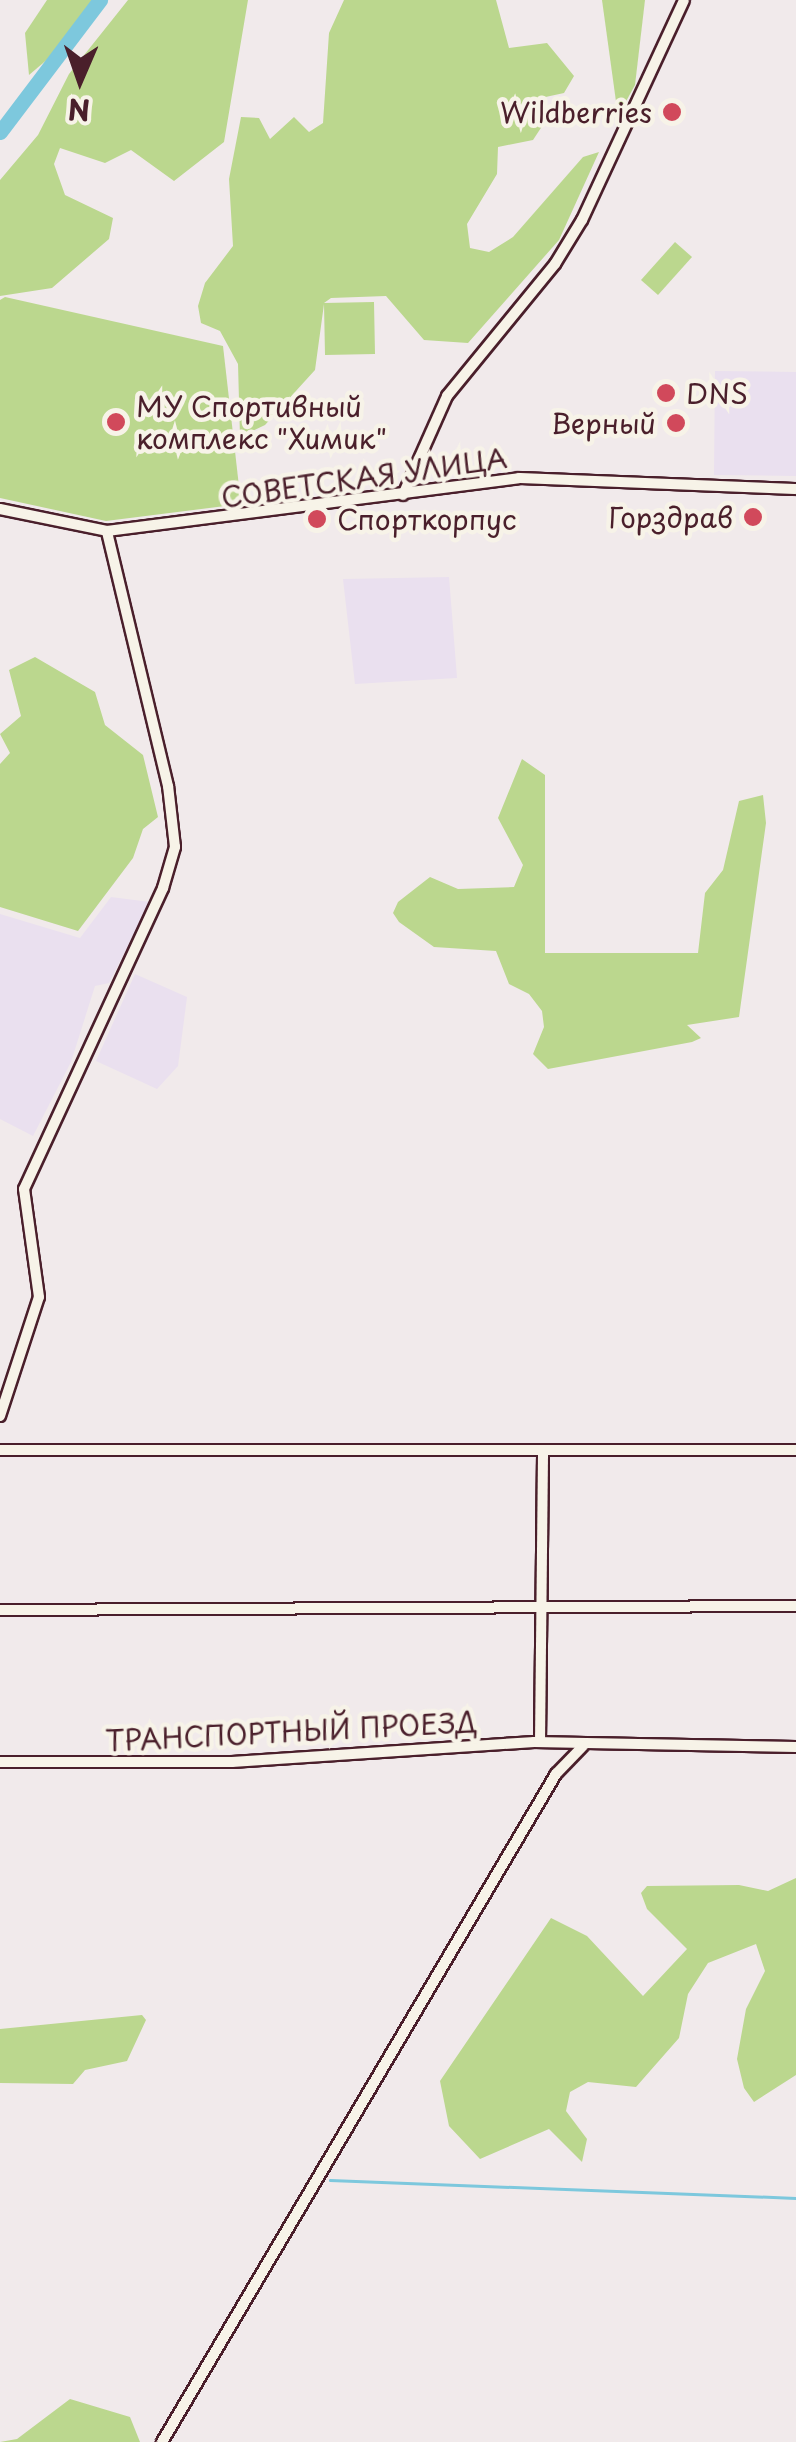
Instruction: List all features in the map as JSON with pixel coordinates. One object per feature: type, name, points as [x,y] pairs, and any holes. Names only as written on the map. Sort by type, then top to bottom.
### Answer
[{"type":"street","points":[[403,495],[447,396],[555,264],[582,220],[684,0]]},
{"type":"street","name":"СОВЕТСКАЯ УЛИЦА","points":[[0,509],[108,531],[519,478],[796,489]]},
{"type":"street","points":[[0,1416],[39,1298],[24,1189],[163,888],[176,848],[168,786],[108,531]]},
{"type":"street","points":[[0,1450],[796,1450]]},
{"type":"street","points":[[540,1742],[543,1450]]},
{"type":"street","points":[[0,1610],[796,1606]]},
{"type":"street","name":"ТРАНСПОРТНЫЙ ПРОЕЗД","points":[[0,1762],[232,1762],[540,1742],[583,1746],[796,1747]]},
{"type":"street","points":[[162,2442],[556,1774],[583,1746]]},
{"type":"shaded area","points":[[715,371],[796,372],[796,476],[714,475]]},
{"type":"shaded area","points":[[449,577],[457,678],[355,684],[343,579]]},
{"type":"shaded area","points":[[111,897],[150,902],[109,983],[95,986],[71,1062],[33,1136],[0,1119],[0,914],[80,938]]},
{"type":"shaded area","points":[[135,974],[187,997],[178,1066],[157,1089],[96,1061]]},
{"type":"green space","points":[[47,0],[93,0],[56,52],[29,75],[25,33]]},
{"type":"green space","points":[[128,0],[248,0],[224,142],[174,181],[131,150],[105,163],[60,148],[54,164],[65,195],[113,218],[109,239],[52,288],[0,296],[0,180],[38,135],[69,74]]},
{"type":"green space","points":[[344,0],[496,0],[509,48],[547,43],[574,76],[564,93],[527,101],[554,108],[533,140],[498,147],[497,174],[467,224],[470,248],[489,252],[513,237],[583,157],[599,152],[559,240],[468,343],[424,340],[386,296],[331,298],[324,303],[374,302],[375,354],[325,355],[324,304],[315,370],[265,425],[240,437],[238,364],[220,331],[201,323],[198,306],[205,283],[233,246],[229,179],[241,117],[259,118],[270,139],[294,117],[309,132],[323,123],[329,33]]},
{"type":"green space","points":[[602,0],[645,0],[635,85],[618,116]]},
{"type":"green space","points":[[675,242],[692,257],[658,295],[641,280]]},
{"type":"green space","name":"МУ Спортивный комплекс \"Химик\"","points":[[5,297],[223,346],[241,504],[106,521],[0,498],[0,300]]},
{"type":"green space","points":[[35,657],[95,692],[105,725],[143,755],[158,817],[143,829],[133,858],[78,931],[0,907],[0,764],[10,753],[0,734],[21,716],[9,670]]},
{"type":"green space","points":[[522,759],[545,775],[545,953],[698,953],[705,893],[723,870],[739,801],[763,795],[766,823],[739,1017],[687,1025],[701,1038],[692,1042],[548,1069],[533,1054],[544,1027],[542,1011],[529,994],[509,984],[496,951],[434,947],[399,922],[393,913],[398,902],[430,877],[458,889],[514,887],[523,865],[498,818]]},
{"type":"green space","points":[[796,1878],[796,2075],[754,2102],[744,2088],[737,2059],[746,2009],[765,1971],[756,1944],[708,1963],[688,1994],[679,2038],[636,2087],[588,2082],[570,2092],[566,2111],[587,2139],[582,2162],[549,2129],[480,2159],[449,2126],[440,2081],[551,1918],[587,1936],[643,1996],[687,1949],[647,1909],[641,1893],[647,1886],[739,1885],[768,1891]]},
{"type":"green space","points":[[142,2015],[146,2020],[127,2061],[85,2070],[73,2084],[0,2083],[0,2029]]},
{"type":"green space","points":[[70,2399],[130,2417],[140,2442],[0,2442],[17,2439]]},
{"type":"waterway","points":[[0,132],[100,0]]},
{"type":"waterway","points":[[330,2180],[796,2198]]},
{"type":"place","name":"Wildberries","points":[[672,112]]},
{"type":"place","name":"DNS","points":[[666,393]]},
{"type":"place","name":"МУ Спортивный комплекс \"Химик\"","points":[[116,422]]},
{"type":"place","name":"Верный","points":[[676,423]]},
{"type":"place","name":"Горздрав","points":[[753,517]]},
{"type":"place","name":"Спорткорпус","points":[[317,519]]}]
